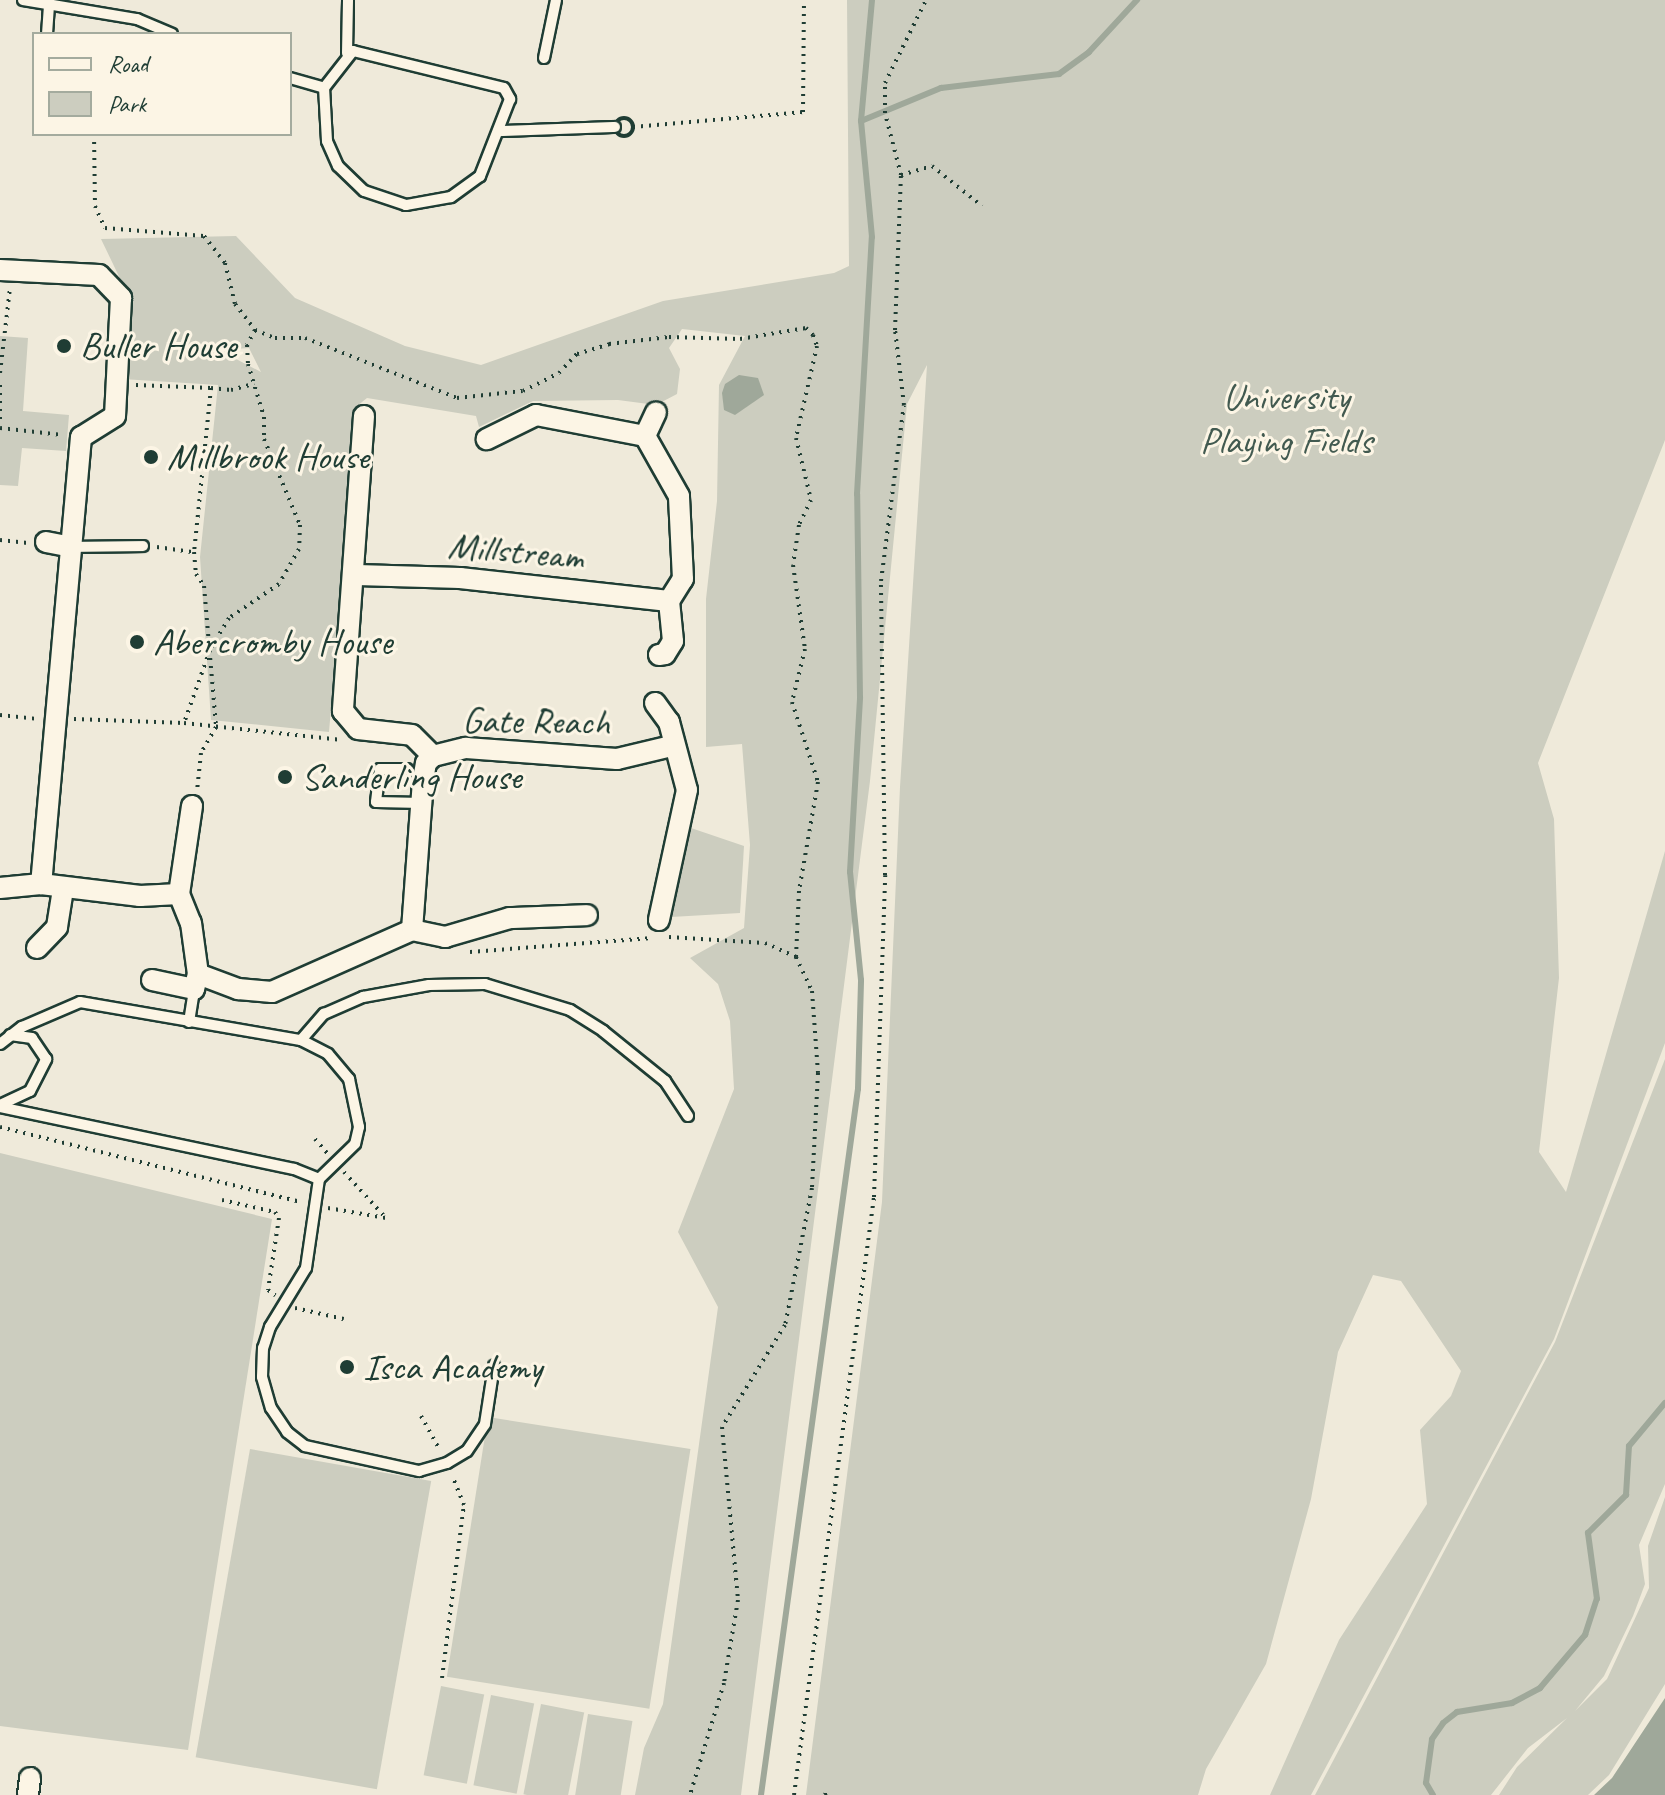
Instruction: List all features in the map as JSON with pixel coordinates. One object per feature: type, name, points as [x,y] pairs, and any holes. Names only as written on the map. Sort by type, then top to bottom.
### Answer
[{"type":"street","points":[[6,271],[99,275],[121,298],[115,416],[81,437],[53,720],[41,884]]},
{"type":"street","points":[[645,436],[656,412]]},
{"type":"street","points":[[487,439],[536,415],[645,436],[679,496],[683,579],[669,601],[673,641],[665,654],[659,655]]},
{"type":"street","points":[[364,416],[357,575],[343,711],[350,724],[370,731],[412,735],[433,756]]},
{"type":"street","points":[[46,542],[71,547]]},
{"type":"street","name":"Millstream","points":[[357,575],[460,578],[669,601]]},
{"type":"street","name":"Gate Reach","points":[[655,703],[669,722],[671,746],[687,790],[687,807],[659,920]]},
{"type":"street","name":"Gate Reach","points":[[412,930],[426,763],[433,756],[466,748],[617,759],[671,746]]},
{"type":"street","points":[[192,806],[179,894],[191,923],[196,982]]},
{"type":"street","points":[[0,888],[41,884],[63,889],[179,894]]},
{"type":"street","points":[[37,948],[57,927],[63,889]]},
{"type":"street","points":[[152,980],[272,992],[412,930],[445,937],[510,918],[587,915]]},
{"type":"lane","points":[[23,0],[137,19],[167,32]]},
{"type":"lane","points":[[347,53],[504,88],[510,99],[501,131],[489,161],[466,189],[430,204],[386,202],[364,191],[338,166],[327,141],[324,88],[347,53],[348,0]]},
{"type":"lane","points":[[544,58],[556,0]]},
{"type":"lane","points":[[47,32],[49,2]]},
{"type":"lane","points":[[292,79],[324,88]]},
{"type":"lane","points":[[501,131],[615,127]]},
{"type":"lane","points":[[71,547],[143,546]]},
{"type":"lane","points":[[407,769],[380,769],[376,802],[422,803]]},
{"type":"lane","points":[[189,1022],[196,982]]},
{"type":"lane","points":[[301,1040],[324,1014],[363,997],[429,985],[485,984],[570,1010],[603,1031],[665,1081],[688,1116]]},
{"type":"lane","points":[[0,1044],[10,1035],[80,1002],[301,1040],[328,1054],[349,1079],[359,1127],[355,1144],[338,1165],[319,1179],[306,1268],[288,1303],[270,1327],[262,1377],[271,1408],[287,1432],[305,1446],[419,1471],[447,1463],[467,1451],[485,1424],[494,1366]]},
{"type":"lane","points":[[0,1106],[30,1091],[46,1059],[32,1038],[10,1035]]},
{"type":"lane","points":[[0,1106],[294,1169],[319,1179]]},
{"type":"path","points":[[633,127],[803,112],[804,0]]},
{"type":"path","points":[[794,1795],[874,1197],[885,875],[881,581],[904,405],[895,330],[901,175],[885,113],[885,83],[926,0]]},
{"type":"path","points":[[94,136],[95,206],[105,228],[204,236],[225,263],[235,304],[255,330],[275,338],[305,338],[367,366],[466,399],[523,391],[559,373],[577,354],[609,344],[669,337],[740,339],[806,328],[817,346],[796,438],[811,500],[799,525],[793,565],[805,649],[792,702],[818,782],[799,891],[796,957],[812,991],[818,1073],[815,1160],[785,1325],[722,1427],[738,1600],[724,1683],[690,1795]]},
{"type":"path","points":[[901,175],[932,166],[982,206]]},
{"type":"path","points":[[0,373],[6,271]]},
{"type":"path","points":[[184,723],[210,650],[229,618],[279,584],[299,549],[300,525],[264,439],[264,417],[247,345],[255,330]]},
{"type":"path","points":[[144,385],[211,388],[254,384]]},
{"type":"path","points":[[0,385],[0,421]]},
{"type":"path","points":[[192,806],[201,753],[216,727],[204,586],[196,574],[194,552],[211,388]]},
{"type":"path","points":[[0,428],[81,437]]},
{"type":"path","points":[[0,540],[46,542]]},
{"type":"path","points":[[143,546],[194,552]]},
{"type":"path","points":[[0,715],[53,720],[184,723],[336,742],[368,741],[370,731]]},
{"type":"path","points":[[461,952],[664,937],[765,943],[796,957]]},
{"type":"path","points":[[0,1127],[314,1206],[386,1218],[315,1139]]},
{"type":"path","points":[[222,1200],[275,1212],[279,1218],[268,1290],[288,1303],[344,1319]]},
{"type":"path","points":[[421,1416],[447,1463],[464,1505],[442,1678]]},
{"type":"green space","name":"University Playing Fields","points":[[847,0],[1665,0],[1665,440],[1538,763],[1554,819],[1559,978],[1539,1152],[1566,1192],[1665,851],[1665,1043],[1554,1339],[1311,1795],[1270,1795],[1339,1640],[1427,1504],[1420,1430],[1451,1396],[1461,1371],[1401,1281],[1373,1275],[1338,1352],[1311,1499],[1266,1664],[1206,1769],[1198,1795],[806,1795],[882,1202],[900,787],[927,365],[907,404],[870,781],[741,1795],[635,1795],[644,1748],[663,1704],[718,1307],[678,1232],[734,1089],[730,1021],[718,984],[690,958],[744,928],[750,845],[742,744],[706,747],[706,599],[717,501],[719,385],[745,336],[682,329],[669,348],[680,369],[677,394],[656,405],[618,400],[533,401],[479,427],[476,416],[367,398],[357,406],[329,732],[211,720],[200,557],[218,385],[122,379],[126,291],[101,239],[236,236],[295,298],[405,346],[481,365],[663,301],[834,273],[849,266]],"holes":[[[249,348],[261,372],[219,350]]]},
{"type":"green space","points":[[0,336],[28,338],[23,411],[69,415],[66,451],[22,448],[18,486],[0,485]]},
{"type":"green space","points":[[691,828],[744,846],[740,913],[671,917]]},
{"type":"green space","points":[[1665,1059],[1665,1484],[1639,1545],[1645,1584],[1633,1616],[1604,1676],[1575,1711],[1607,1679],[1649,1588],[1648,1546],[1665,1497],[1665,1684],[1609,1775],[1588,1795],[1499,1795],[1517,1767],[1567,1718],[1528,1748],[1491,1795],[1315,1795],[1555,1342]]},
{"type":"green space","points":[[0,1153],[272,1219],[188,1750],[0,1726]]},
{"type":"green space","points":[[488,1417],[690,1449],[649,1709],[447,1677]]},
{"type":"green space","points":[[250,1449],[431,1481],[377,1789],[196,1757]]},
{"type":"green space","points":[[441,1686],[484,1694],[467,1784],[424,1775]]},
{"type":"green space","points":[[491,1695],[534,1703],[517,1794],[473,1785]]},
{"type":"green space","points":[[541,1704],[584,1712],[568,1795],[523,1794]]},
{"type":"green space","points":[[588,1714],[632,1721],[621,1795],[575,1795]]},
{"type":"shaded area","points":[[739,375],[758,378],[764,395],[735,415],[724,410],[722,393],[725,384]]},
{"type":"shaded area","points":[[1665,1698],[1665,1795],[1594,1795],[1612,1778]]},
{"type":"waterway","points":[[761,1795],[858,1089],[861,980],[850,872],[860,697],[857,494],[872,237],[861,121],[872,0]]},
{"type":"waterway","points":[[861,121],[941,88],[1059,74],[1089,52],[1137,0]]},
{"type":"waterway","points":[[1433,1795],[1426,1783],[1432,1739],[1443,1723],[1457,1712],[1512,1703],[1540,1688],[1585,1635],[1597,1599],[1588,1533],[1626,1495],[1629,1446],[1665,1403]]},
{"type":"place","name":"Buller House","points":[[64,346]]},
{"type":"place","name":"Millbrook House","points":[[151,457]]},
{"type":"place","name":"Abercromby House","points":[[137,642]]},
{"type":"place","name":"Sanderling House","points":[[285,777]]},
{"type":"place","name":"Isca Academy","points":[[347,1367]]}]
